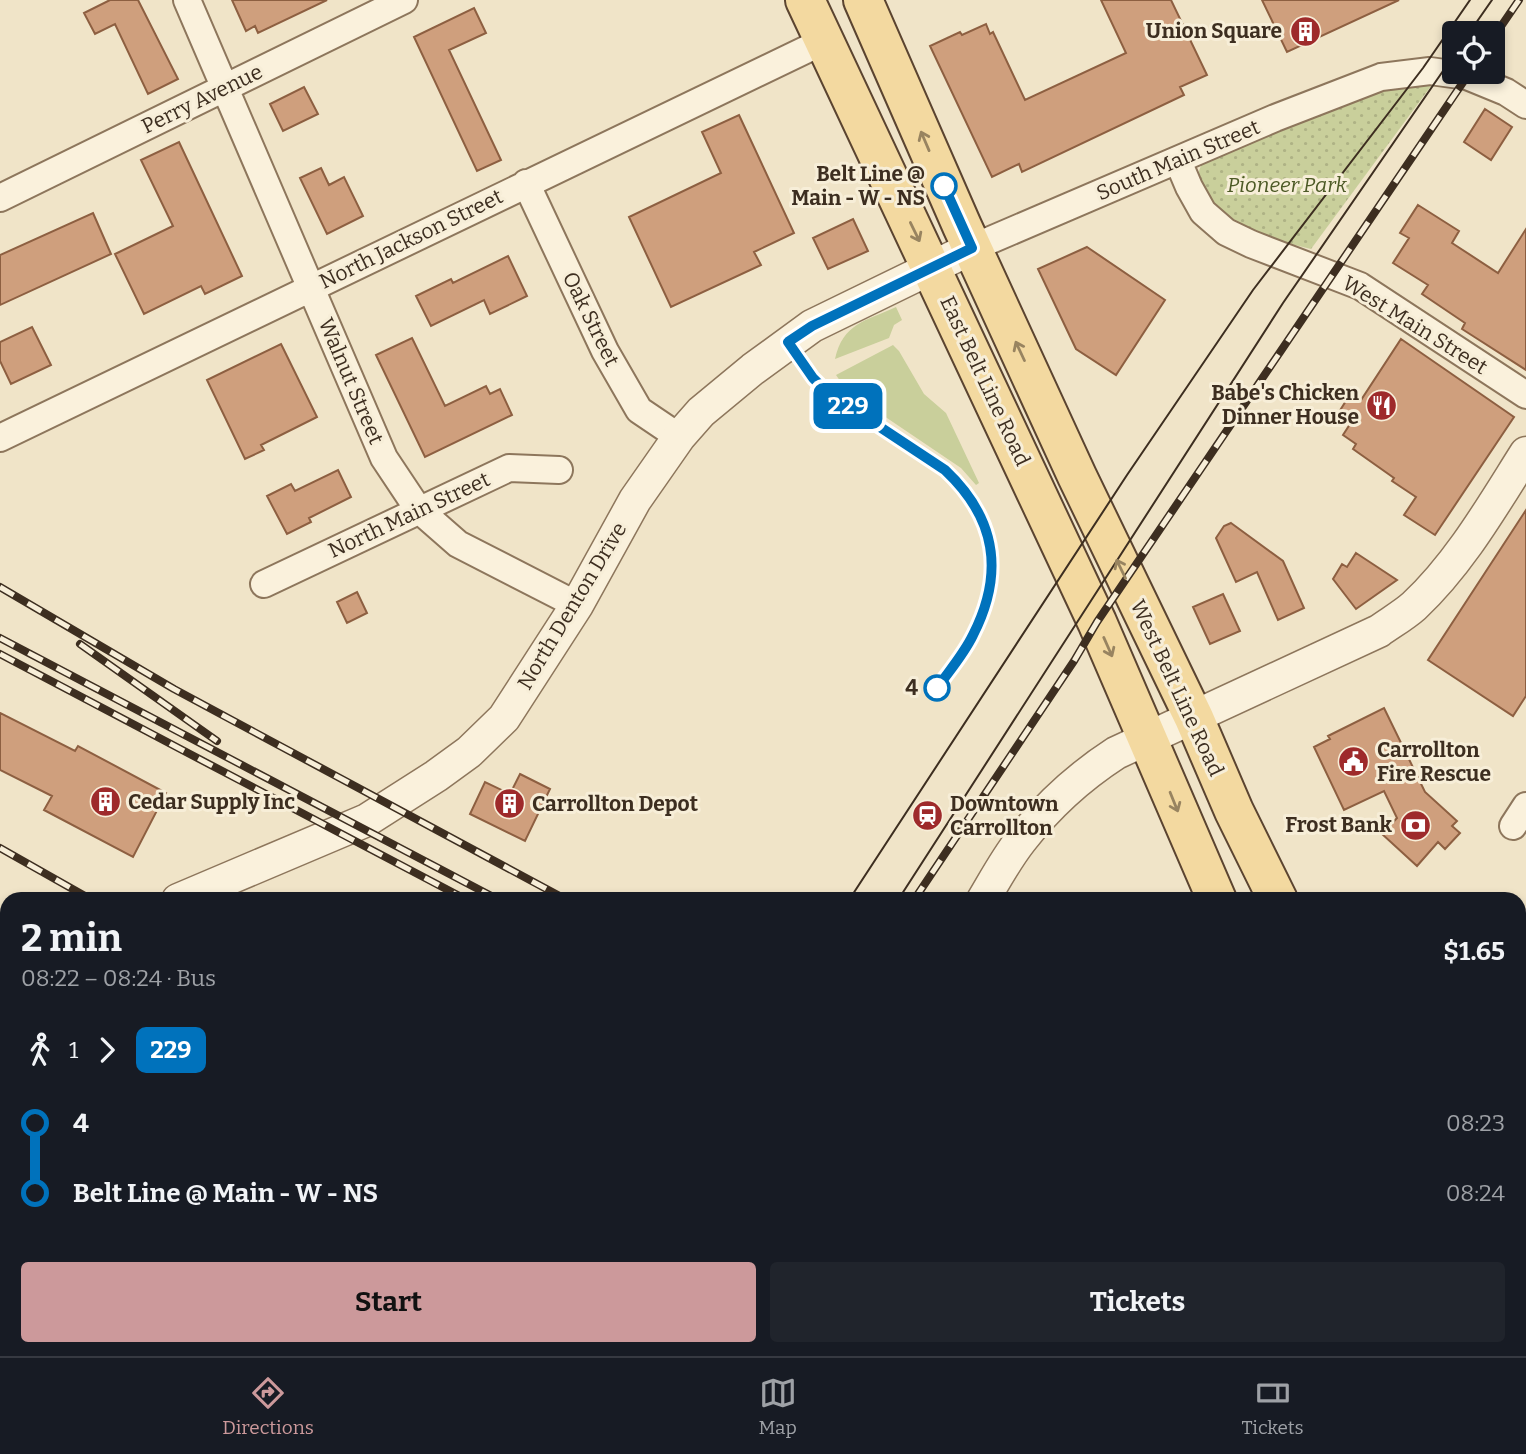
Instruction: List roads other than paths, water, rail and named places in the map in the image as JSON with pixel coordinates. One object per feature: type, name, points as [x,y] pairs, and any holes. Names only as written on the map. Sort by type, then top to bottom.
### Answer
[{"type":"main road","name":"East Belt Line Road","points":[[805,0],[932,267],[1149,738]]},
{"type":"main road","name":"East Belt Line Road","points":[[863,0],[972,248],[1077,476]]},
{"type":"main road","name":"West Belt Line Road","points":[[1077,476],[1194,718],[1234,811],[1274,892]]},
{"type":"main road","points":[[1149,738],[1214,892]]},
{"type":"street","name":"Walnut Street","points":[[187,0],[384,458],[418,509],[458,544],[576,606]]},
{"type":"street","name":"Perry Avenue","points":[[0,198],[404,0]]},
{"type":"street","name":"North Jackson Street","points":[[0,438],[824,41]]},
{"type":"street","name":"South Main Street","points":[[932,267],[1364,82],[1403,73],[1430,71],[1466,76],[1506,92],[1526,105]]},
{"type":"street","name":"West Main Street","points":[[1178,161],[1203,212],[1226,232],[1360,286],[1526,395]]},
{"type":"street","name":"Oak Street","points":[[526,183],[605,351],[639,410],[679,437]]},
{"type":"street","name":"North Denton Drive","points":[[197,892],[367,820],[469,752],[504,718],[576,606],[635,500],[679,437],[702,412],[752,369],[812,326],[932,267]]},
{"type":"street","points":[[988,892],[1019,842],[1062,793],[1090,770],[1116,753],[1379,631],[1412,608],[1436,583],[1488,512],[1526,453]]},
{"type":"street","name":"North Main Street","points":[[264,583],[509,468],[559,470]]},
{"type":"tram line","points":[[854,892],[1127,475],[1253,290],[1423,68],[1470,0]]},
{"type":"tram line","points":[[1477,21],[1492,0]]},
{"type":"tram line","points":[[903,892],[1283,303],[1442,72]]},
{"type":"railway","points":[[1505,21],[1519,0]]},
{"type":"railway","points":[[919,892],[1074,661],[1097,622],[1462,84]]},
{"type":"railway","points":[[0,587],[174,689],[552,892]]},
{"type":"railway","points":[[0,638],[484,892]]},
{"type":"railway","points":[[80,644],[217,741]]},
{"type":"railway","points":[[0,654],[452,892]]},
{"type":"railway","points":[[0,848],[78,892]]},
{"type":"place","name":"Union Square","points":[[1305,31]]},
{"type":"place","name":"Belt Line @ Main - W - NS","points":[[944,186]]},
{"type":"place","name":"Babe's Chicken Dinner House","points":[[1382,405]]},
{"type":"place","name":"4","points":[[937,688]]},
{"type":"place","name":"Carrollton Fire Rescue","points":[[1354,762]]},
{"type":"place","name":"Cedar Supply Inc","points":[[105,802]]},
{"type":"place","name":"Carrollton Depot","points":[[509,804]]},
{"type":"place","name":"Downtown Carrollton","points":[[927,816]]},
{"type":"place","name":"Frost Bank","points":[[1415,825]]},
{"type":"park label","name":"Pioneer Park","points":[[1287,185]]}]
